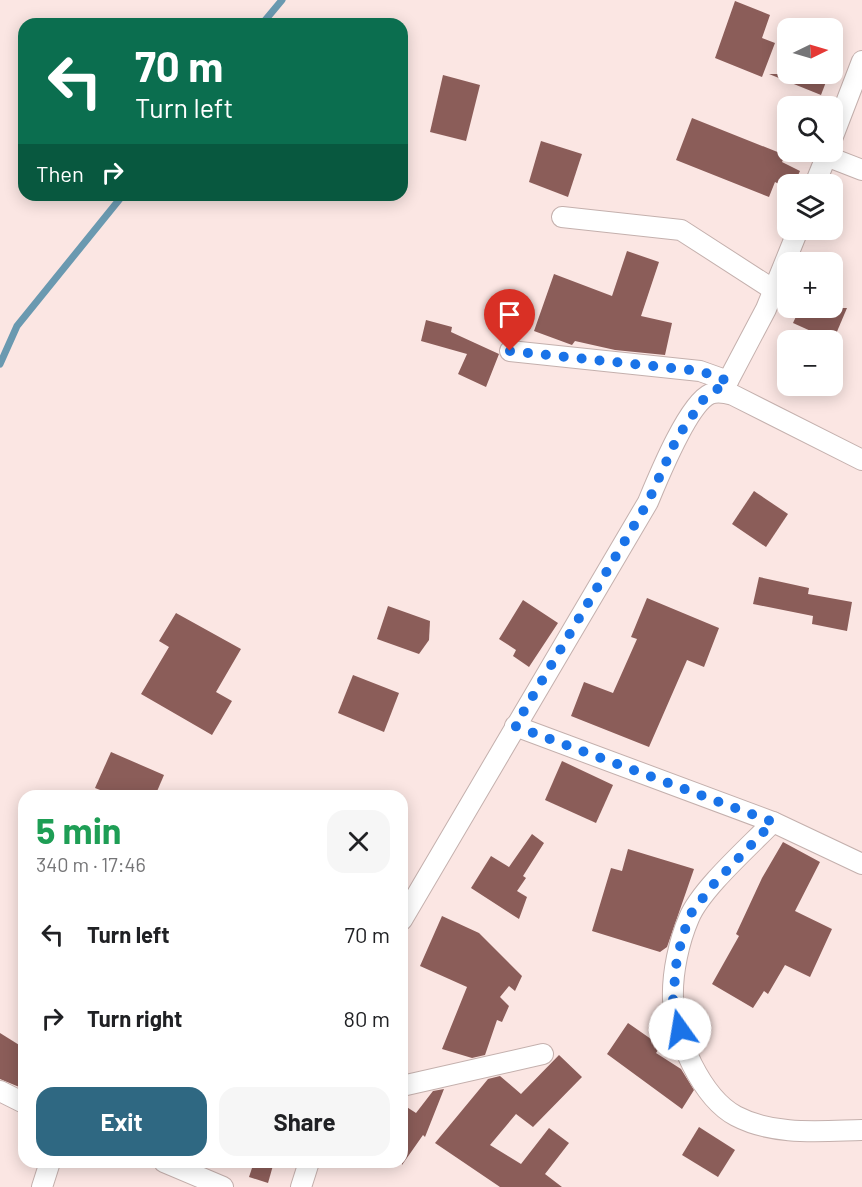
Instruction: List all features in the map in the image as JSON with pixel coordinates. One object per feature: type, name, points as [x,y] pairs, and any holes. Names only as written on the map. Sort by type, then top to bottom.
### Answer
[{"type":"street","points":[[843,112],[862,61]]},
{"type":"street","points":[[843,158],[862,170]]},
{"type":"street","points":[[562,218],[681,230],[774,290]]},
{"type":"street","points":[[408,910],[648,502],[677,438],[703,400],[728,381],[774,290],[794,240]]},
{"type":"street","points":[[700,371],[744,350]]},
{"type":"street","points":[[510,351],[700,371],[728,381]]},
{"type":"street","points":[[710,394],[721,392],[733,395],[862,460]]},
{"type":"street","points":[[515,726],[773,822],[862,864]]},
{"type":"street","points":[[773,822],[712,886],[689,916],[677,957],[673,999],[682,1041],[693,1066],[713,1098],[736,1116],[773,1129],[862,1130]]},
{"type":"street","points":[[408,1085],[543,1054]]},
{"type":"street","points":[[0,1091],[18,1100]]},
{"type":"street","points":[[42,1187],[48,1168]]},
{"type":"street","points":[[178,1168],[223,1187]]},
{"type":"street","points":[[301,1187],[307,1168]]},
{"type":"building","points":[[735,1],[770,15],[762,38],[775,43],[762,77],[715,58]]},
{"type":"building","points":[[443,75],[480,85],[466,141],[430,132]]},
{"type":"building","points":[[794,84],[825,84],[821,95]]},
{"type":"building","points":[[692,118],[777,152],[777,162],[782,162],[800,171],[799,174],[777,174],[777,183],[775,182],[769,197],[676,160]]},
{"type":"building","points":[[541,141],[582,154],[568,197],[529,182]]},
{"type":"building","points":[[627,251],[659,262],[641,316],[672,323],[665,355],[615,350],[575,341],[572,345],[534,331],[554,274],[612,296]]},
{"type":"building","points":[[795,318],[843,318],[838,330],[809,330],[793,323]]},
{"type":"building","points":[[426,320],[452,327],[451,332],[499,354],[486,387],[458,374],[467,354],[421,341]]},
{"type":"building","points":[[754,491],[788,514],[766,547],[732,524]]},
{"type":"building","points":[[759,577],[809,588],[808,594],[852,602],[847,631],[812,624],[813,616],[753,604]]},
{"type":"building","points":[[647,598],[719,628],[704,667],[687,660],[649,747],[571,716],[584,682],[613,693],[637,639],[631,637]]},
{"type":"building","points":[[523,600],[558,623],[529,667],[513,656],[516,650],[499,639]]},
{"type":"building","points":[[388,606],[430,621],[429,640],[419,654],[377,639]]},
{"type":"building","points":[[176,613],[241,649],[216,692],[232,701],[212,735],[141,694],[169,647],[159,641]]},
{"type":"building","points":[[353,675],[399,693],[384,732],[338,713]]},
{"type":"building","points":[[111,752],[164,775],[158,790],[100,790],[95,788]]},
{"type":"building","points":[[562,761],[613,785],[596,823],[545,800]]},
{"type":"building","points":[[532,834],[544,843],[523,876],[526,878],[517,891],[527,897],[519,919],[471,888],[491,856],[509,867]]},
{"type":"building","points":[[783,842],[820,862],[795,911],[832,929],[810,977],[785,965],[768,994],[764,991],[753,1008],[712,984],[739,936],[736,934],[762,878]]},
{"type":"building","points":[[628,849],[694,869],[667,947],[660,952],[592,931],[611,868],[622,871]]},
{"type":"building","points":[[442,916],[479,933],[522,976],[515,991],[509,986],[500,997],[509,1006],[502,1022],[497,1020],[485,1055],[472,1058],[442,1049],[467,987],[420,966]]},
{"type":"building","points":[[628,1023],[661,1046],[656,1053],[681,1069],[694,1090],[682,1109],[607,1054]]},
{"type":"building","points":[[0,1033],[18,1044],[18,1086],[0,1079]]},
{"type":"building","points":[[559,1055],[582,1077],[533,1127],[516,1114],[490,1145],[521,1164],[549,1128],[569,1143],[545,1174],[562,1187],[500,1187],[435,1143],[488,1079],[500,1076],[521,1094]]},
{"type":"building","points":[[444,1089],[425,1137],[423,1135],[408,1156],[408,1108],[416,1113],[433,1091]]},
{"type":"building","points":[[699,1127],[735,1150],[718,1177],[682,1155]]},
{"type":"building","points":[[252,1168],[272,1168],[268,1183],[249,1177]]},
{"type":"waterway","points":[[267,18],[282,0]]},
{"type":"waterway","points":[[0,364],[17,326],[118,201]]},
{"type":"route","points":[[510,351],[700,371],[728,381],[703,400],[677,438],[648,502],[515,726],[773,822],[712,886],[689,916],[677,957],[673,999],[680,1029]]}]
